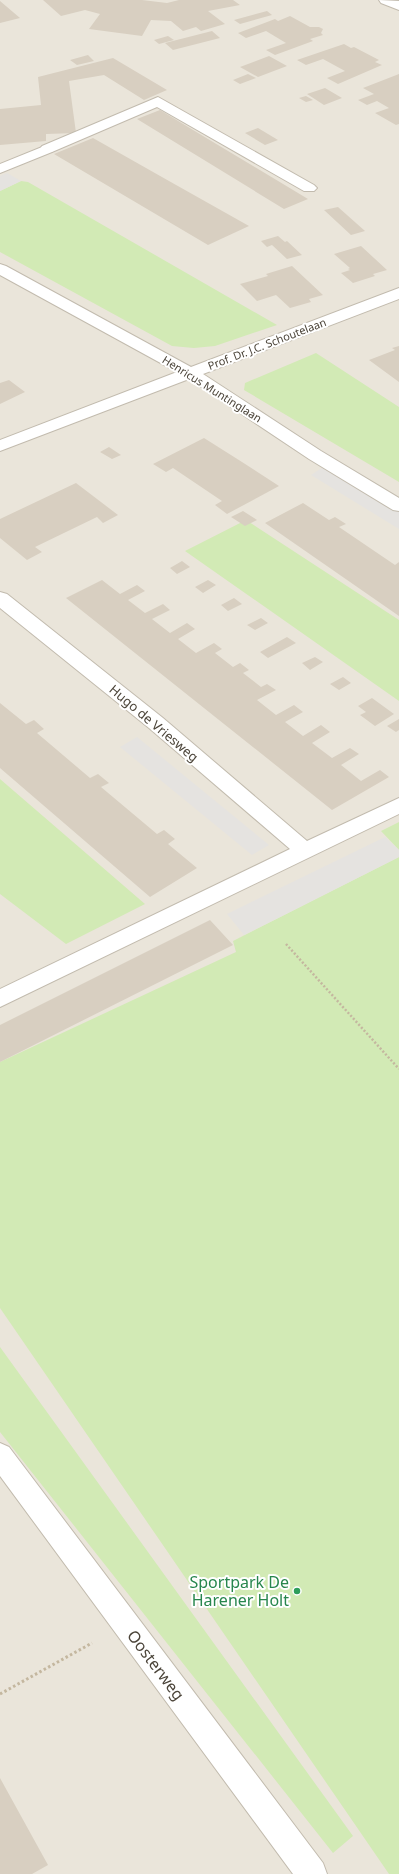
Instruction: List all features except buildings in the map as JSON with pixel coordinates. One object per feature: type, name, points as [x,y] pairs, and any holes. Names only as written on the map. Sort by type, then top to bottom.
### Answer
[{"type":"street","points":[[386,0],[399,6]]},
{"type":"street","points":[[0,169],[158,101],[309,188]]},
{"type":"street","name":"Henricus Muntinglaan","points":[[0,269],[192,374],[314,456],[399,506]]},
{"type":"street","name":"Prof. Dr. J.C. Schoutelaan","points":[[0,446],[192,374],[399,293]]},
{"type":"street","name":"Hugo de Vriesweg","points":[[0,598],[156,723],[306,851]]},
{"type":"street","points":[[0,999],[399,805]]},
{"type":"street","name":"Oosterweg","points":[[0,1455],[125,1625],[312,1874]]},
{"type":"path","points":[[286,944],[399,1069]]},
{"type":"path","points":[[0,1694],[125,1625]]},
{"type":"shaded area","points":[[0,0],[399,0],[399,1874],[0,1874]]},
{"type":"shaded area","points":[[7,173],[21,181],[0,191],[0,176]]},
{"type":"shaded area","points":[[328,464],[399,506],[399,529],[311,475]]},
{"type":"shaded area","points":[[137,737],[269,845],[252,855],[120,747]]},
{"type":"shaded area","points":[[385,837],[399,850],[399,857],[233,941],[289,912],[244,935],[227,914]]},
{"type":"green space","points":[[21,181],[28,182],[277,325],[215,346],[194,348],[172,346],[0,252],[0,191]]},
{"type":"green space","points":[[316,353],[399,407],[399,482],[244,390],[245,383]]},
{"type":"green space","points":[[246,520],[399,620],[399,701],[185,551]]},
{"type":"green space","points":[[0,779],[145,904],[66,944],[0,894]]},
{"type":"green space","points":[[399,822],[399,850],[381,831]]},
{"type":"green space","name":"Sportpark De Harener Holt","points":[[399,857],[399,1874],[389,1874],[0,1308],[0,1062],[236,952],[233,941]]},
{"type":"green space","points":[[0,1347],[353,1836],[333,1853],[0,1432]]},
{"type":"place","name":"Sportpark De Harener Holt","points":[[297,1591]]}]
